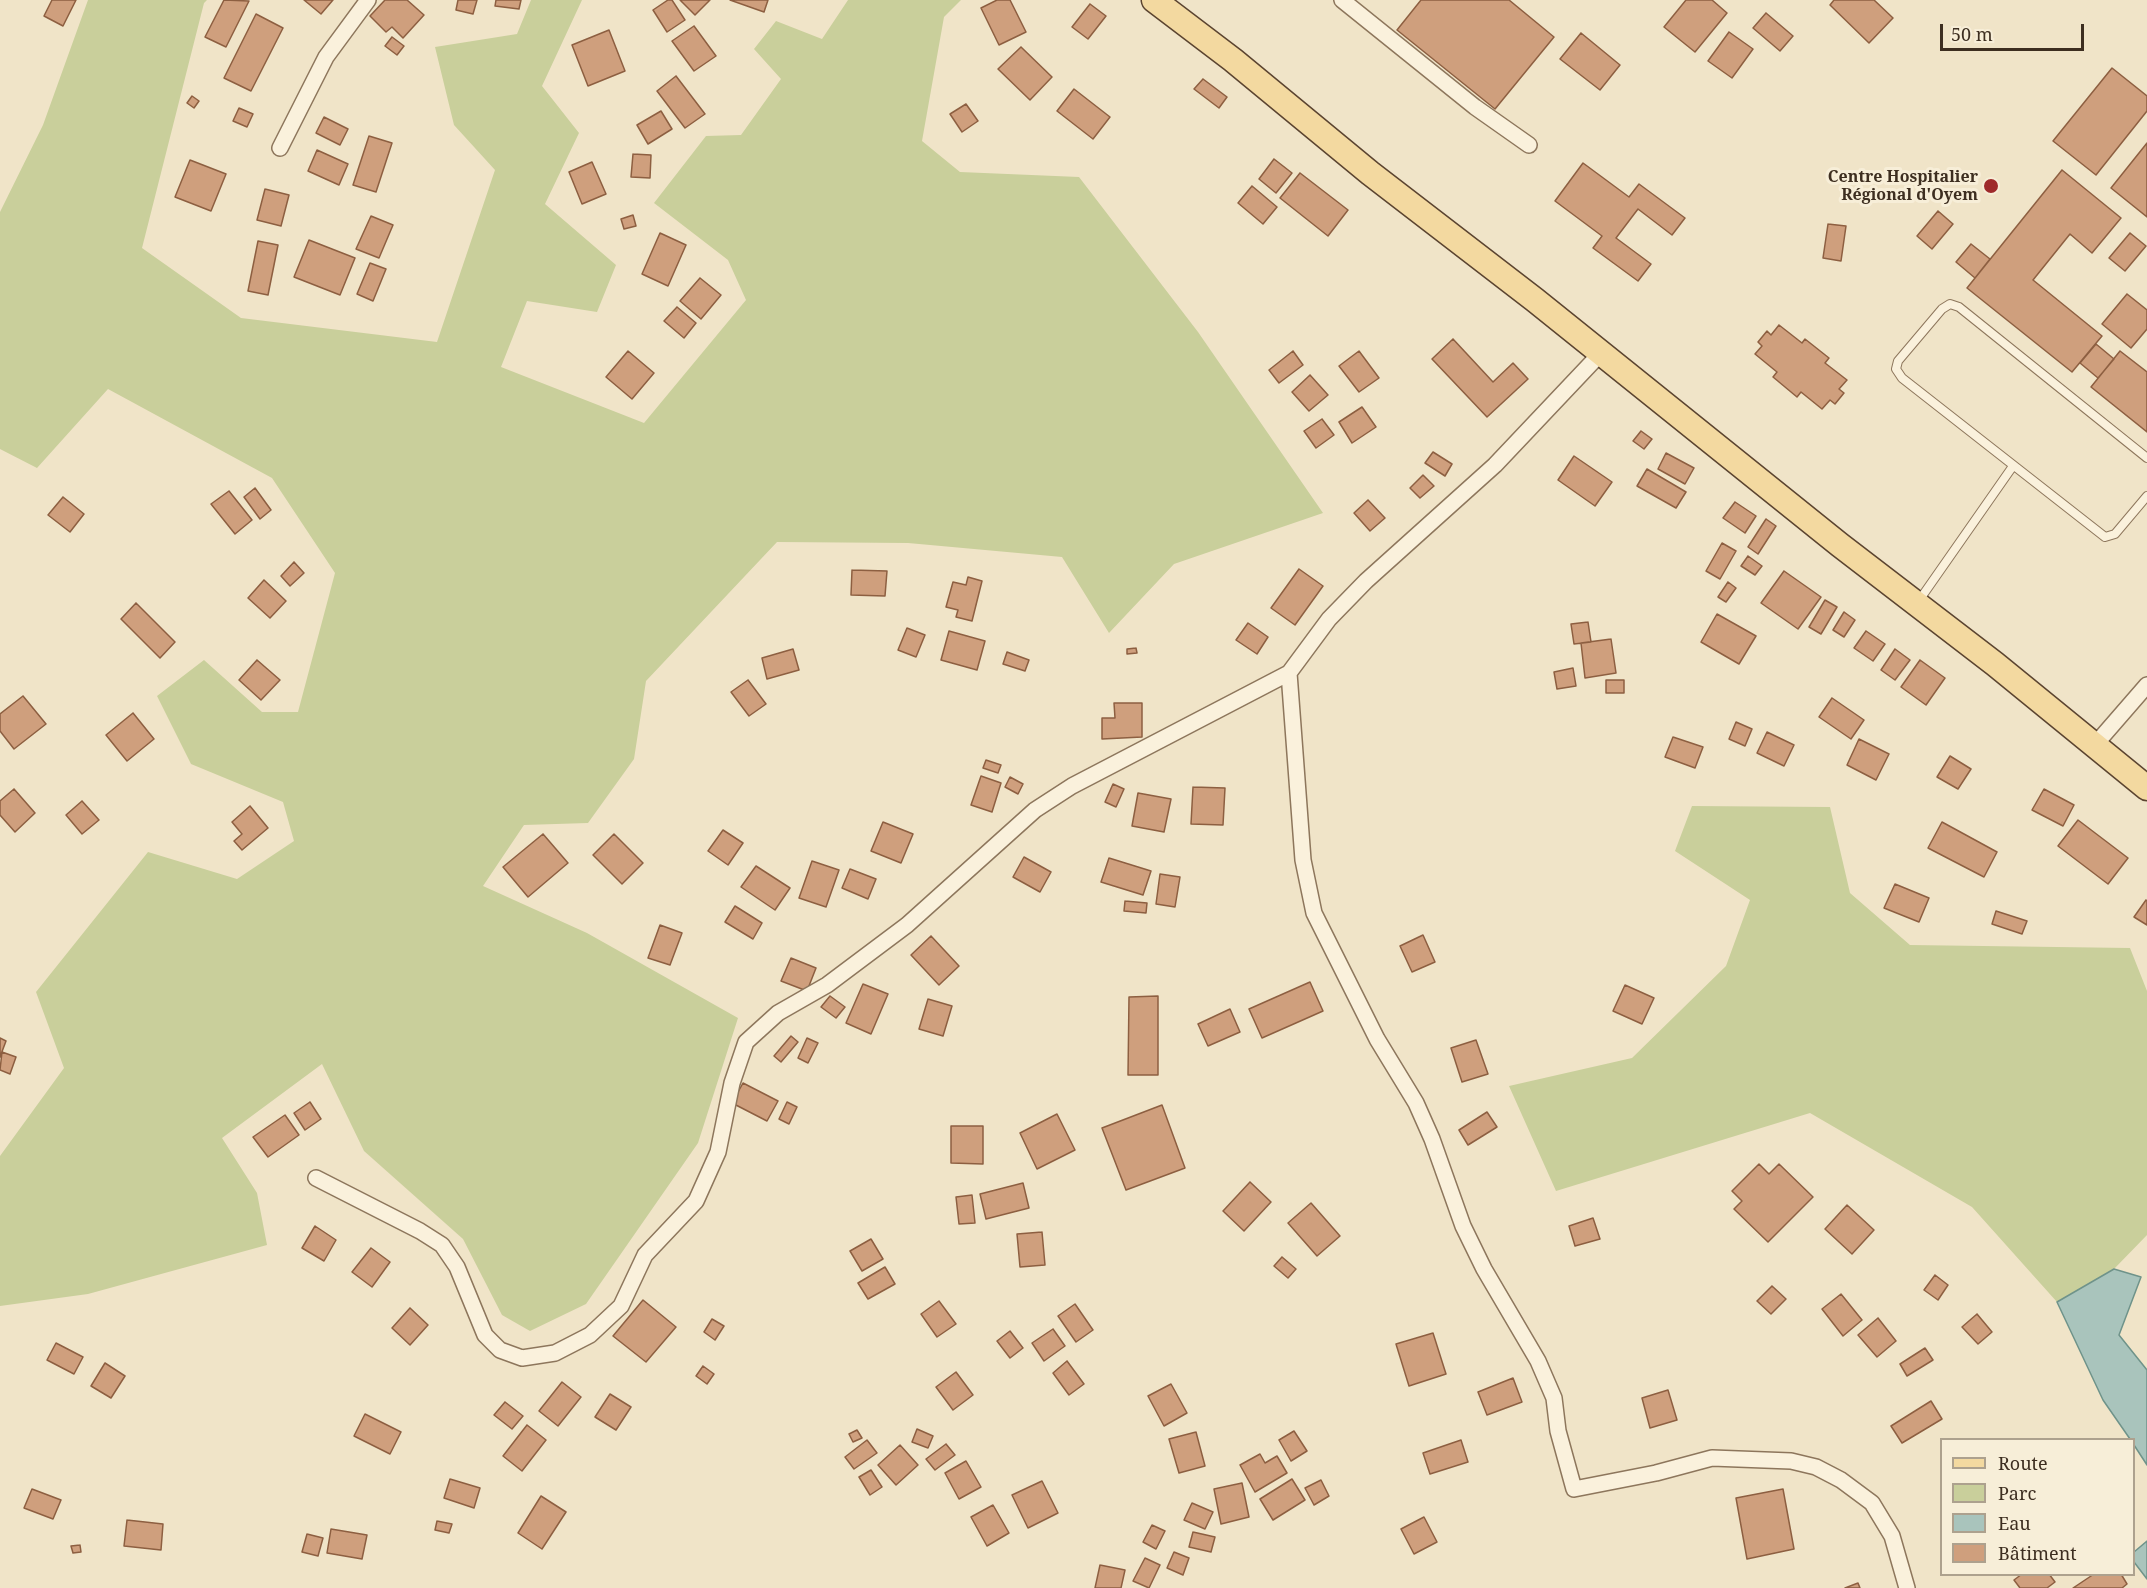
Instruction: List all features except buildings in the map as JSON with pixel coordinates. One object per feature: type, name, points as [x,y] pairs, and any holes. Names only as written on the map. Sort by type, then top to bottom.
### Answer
[{"type":"main road","points":[[1154,0],[1233,60],[1370,173],[1535,300],[1840,544],[1918,603],[2147,788]]},
{"type":"street","points":[[280,148],[326,57],[368,0]]},
{"type":"street","points":[[1342,0],[1475,107],[1529,145]]},
{"type":"street","points":[[316,1178],[420,1231],[442,1245],[457,1267],[485,1335],[500,1350],[522,1358],[555,1353],[590,1335],[621,1306],[645,1255],[696,1201],[718,1152],[732,1083],[746,1042],[778,1013],[827,986],[906,925],[1035,810],[1072,786],[1289,673],[1329,619],[1366,581],[1496,465],[1600,354]]},
{"type":"street","points":[[1289,673],[1303,860],[1314,914],[1377,1039],[1416,1103],[1432,1138],[1463,1226],[1484,1269],[1538,1361],[1554,1398],[1558,1431],[1574,1489],[1656,1473],[1712,1458],[1791,1461],[1816,1467],[1850,1486],[1872,1503],[1892,1536],[1906,1588]]},
{"type":"street","points":[[2094,746],[2147,685]]},
{"type":"lane","points":[[2147,458],[1959,307],[1950,304],[1942,309],[1898,361],[1896,369],[1902,378],[2105,537],[2115,534],[2147,496]]},
{"type":"lane","points":[[1918,603],[2013,466]]},
{"type":"green space","points":[[88,0],[207,0],[204,3],[142,248],[241,318],[437,342],[495,170],[454,125],[435,47],[517,34],[531,0],[582,0],[542,86],[579,133],[545,204],[616,265],[597,312],[527,301],[501,367],[644,423],[746,300],[728,260],[654,203],[706,136],[741,135],[781,79],[754,49],[776,21],[822,39],[848,0],[961,0],[944,17],[922,141],[960,172],[1079,177],[1198,332],[1323,513],[1174,564],[1109,633],[1062,557],[908,543],[777,542],[646,681],[634,759],[588,823],[524,825],[483,886],[587,933],[738,1018],[698,1143],[586,1304],[530,1331],[502,1315],[463,1239],[364,1151],[322,1064],[222,1138],[257,1193],[267,1245],[88,1294],[0,1306],[0,1156],[64,1068],[36,992],[148,852],[237,879],[294,841],[283,802],[191,764],[157,696],[204,660],[262,712],[298,712],[335,573],[272,478],[108,389],[37,468],[0,449],[0,212],[43,125]]},
{"type":"green space","points":[[1692,806],[1830,807],[1850,893],[1910,945],[2130,948],[2147,991],[2147,1235],[2114,1269],[2057,1302],[1972,1207],[1810,1113],[1556,1191],[1509,1086],[1632,1058],[1726,966],[1750,900],[1675,851]]},
{"type":"water","points":[[2114,1269],[2141,1277],[2119,1335],[2147,1370],[2147,1465],[2135,1447],[2135,1438],[2129,1438],[2103,1400],[2057,1302]]},
{"type":"water","points":[[2147,1541],[2147,1579],[2135,1563],[2135,1551]]},
{"type":"place","name":"Centre Hospitalier Régional d'Oyem","points":[[1991,186]]}]
